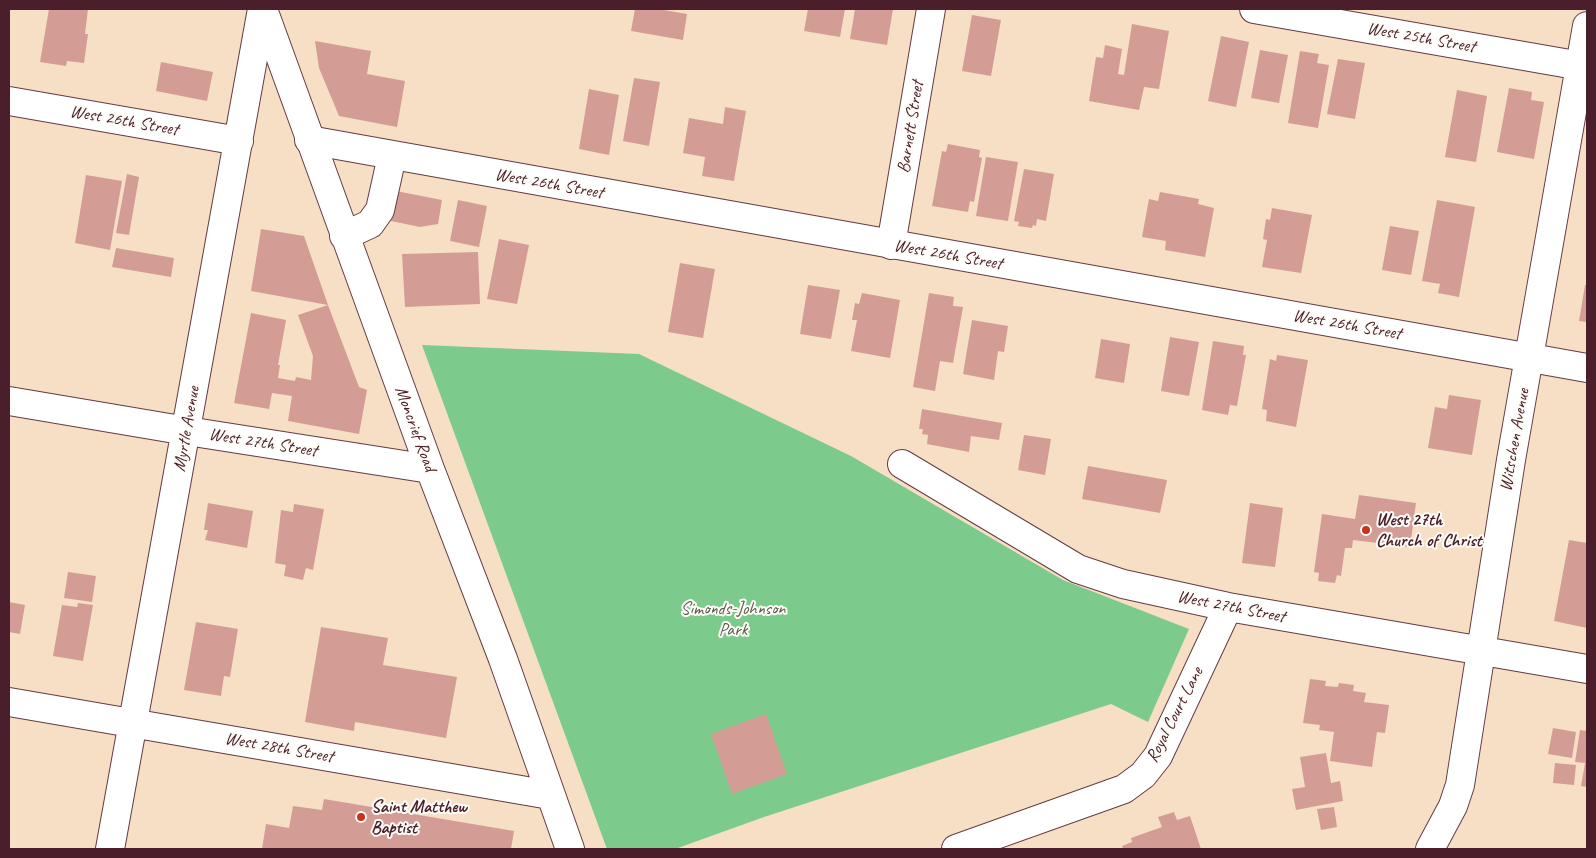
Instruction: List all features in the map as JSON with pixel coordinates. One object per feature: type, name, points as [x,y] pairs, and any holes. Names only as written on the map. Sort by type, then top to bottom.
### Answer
[{"type":"street","name":"Moncrief Road","points":[[263,9],[430,469],[503,659],[570,849]]},
{"type":"street","name":"Myrtle Avenue","points":[[110,849],[263,9]]},
{"type":"street","name":"Barnett Street","points":[[892,245],[931,9]]},
{"type":"street","name":"West 25th Street","points":[[1254,9],[1584,67]]},
{"type":"street","name":"Witschen Avenue","points":[[1430,849],[1453,806],[1460,785],[1480,650],[1530,357],[1584,67],[1587,26]]},
{"type":"street","name":"West 26th Street","points":[[9,101],[238,141]]},
{"type":"street","name":"West 26th Street","points":[[309,140],[1587,368]]},
{"type":"street","points":[[344,236],[370,224],[380,210],[392,156]]},
{"type":"street","name":"West 27th Street","points":[[9,401],[430,469]]},
{"type":"street","name":"West 27th Street","points":[[902,464],[1078,569],[1156,593],[1587,669]]},
{"type":"street","name":"Royal Court Lane","points":[[956,849],[1124,789],[1143,775],[1158,756],[1228,607]]},
{"type":"street","name":"West 28th Street","points":[[9,702],[550,795]]},
{"type":"green space","name":"Simonds-Johnson Park","points":[[422,345],[639,354],[851,456],[1063,580],[1189,629],[1148,722],[1111,704],[764,817],[675,849],[607,849]]},
{"type":"building","points":[[49,9],[88,9],[85,34],[88,34],[84,63],[67,61],[66,66],[40,62]]},
{"type":"building","points":[[635,9],[658,9],[687,14],[683,40],[631,31]]},
{"type":"building","points":[[808,9],[845,9],[840,37],[804,31]]},
{"type":"building","points":[[855,9],[893,9],[887,45],[850,39]]},
{"type":"building","points":[[972,15],[1001,20],[991,76],[962,71]]},
{"type":"building","points":[[1132,24],[1169,31],[1159,89],[1144,87],[1139,110],[1089,101],[1096,57],[1103,58],[1105,45],[1122,49],[1118,74],[1124,75]]},
{"type":"building","points":[[1221,36],[1249,42],[1236,107],[1208,101]]},
{"type":"building","points":[[315,41],[371,51],[367,74],[405,81],[397,127],[339,116],[319,68]]},
{"type":"building","points":[[1260,50],[1288,55],[1279,103],[1251,98]]},
{"type":"building","points":[[1300,51],[1319,54],[1317,63],[1329,65],[1318,128],[1288,123]]},
{"type":"building","points":[[1338,59],[1365,63],[1355,119],[1327,114]]},
{"type":"building","points":[[161,62],[213,72],[207,101],[156,91]]},
{"type":"building","points":[[634,78],[660,82],[649,146],[623,141]]},
{"type":"building","points":[[1509,88],[1532,92],[1531,100],[1544,102],[1534,159],[1497,152]]},
{"type":"building","points":[[589,89],[619,95],[609,155],[579,149]]},
{"type":"building","points":[[1457,90],[1487,96],[1476,162],[1445,157]]},
{"type":"building","points":[[725,107],[746,111],[734,181],[702,176],[705,157],[683,153],[689,118],[723,124]]},
{"type":"building","points":[[948,144],[980,150],[979,157],[982,158],[974,202],[970,201],[968,212],[932,206],[942,151],[946,152]]},
{"type":"building","points":[[986,157],[1018,162],[1008,221],[976,216]]},
{"type":"building","points":[[1024,169],[1054,174],[1046,221],[1037,219],[1036,226],[1033,225],[1032,228],[1018,226],[1019,222],[1014,221]]},
{"type":"building","points":[[127,174],[139,177],[129,235],[116,233]]},
{"type":"building","points":[[86,175],[122,181],[110,250],[75,243]]},
{"type":"building","points":[[396,191],[442,200],[438,224],[420,227],[391,221]]},
{"type":"building","points":[[1160,192],[1199,199],[1198,204],[1214,208],[1205,257],[1165,250],[1166,241],[1142,237],[1149,199],[1158,201]]},
{"type":"building","points":[[458,200],[487,206],[479,247],[450,241]]},
{"type":"building","points":[[1437,200],[1475,207],[1459,297],[1438,293],[1440,284],[1422,281]]},
{"type":"building","points":[[1272,208],[1312,215],[1301,273],[1262,267],[1267,240],[1263,239],[1266,219],[1270,220]]},
{"type":"building","points":[[1390,226],[1419,231],[1411,275],[1382,270]]},
{"type":"building","points":[[261,229],[304,236],[328,305],[251,291]]},
{"type":"building","points":[[499,239],[529,245],[517,304],[487,299]]},
{"type":"building","points":[[116,248],[174,258],[171,277],[112,267]]},
{"type":"building","points":[[478,252],[480,304],[405,307],[402,254]]},
{"type":"building","points":[[680,263],[715,269],[703,338],[668,332]]},
{"type":"building","points":[[808,285],[840,290],[831,339],[800,334]]},
{"type":"building","points":[[1585,285],[1587,285],[1587,322],[1579,321]]},
{"type":"building","points":[[862,293],[900,300],[890,358],[851,351],[857,320],[852,320],[855,303],[859,304]]},
{"type":"building","points":[[929,293],[954,297],[953,306],[963,307],[953,363],[940,361],[935,391],[913,387]]},
{"type":"building","points":[[328,305],[359,387],[367,390],[359,434],[288,421],[292,396],[272,393],[269,409],[234,403],[251,313],[286,320],[278,365],[280,365],[278,378],[295,381],[296,377],[311,380],[313,356],[298,315]]},
{"type":"building","points":[[972,320],[1008,326],[1004,352],[998,351],[994,380],[963,374]]},
{"type":"building","points":[[1170,337],[1199,342],[1189,396],[1161,391]]},
{"type":"building","points":[[1101,339],[1130,344],[1124,383],[1095,378]]},
{"type":"building","points":[[1213,341],[1244,346],[1243,355],[1246,355],[1237,406],[1230,405],[1228,415],[1202,410]]},
{"type":"building","points":[[1277,355],[1308,360],[1296,427],[1266,421],[1267,410],[1262,409],[1270,359],[1276,361]]},
{"type":"building","points":[[1449,395],[1481,400],[1472,455],[1428,448],[1435,407],[1447,409]]},
{"type":"building","points":[[922,409],[1002,423],[999,440],[971,436],[969,452],[927,444],[928,435],[922,434],[923,429],[919,429]]},
{"type":"building","points":[[1024,435],[1051,439],[1045,475],[1018,470]]},
{"type":"building","points":[[1088,466],[1167,480],[1160,513],[1082,499]]},
{"type":"building","name":"West 27th Church of Christ","points":[[1359,495],[1416,503],[1410,547],[1353,540],[1352,548],[1345,548],[1341,576],[1337,575],[1335,583],[1318,581],[1319,573],[1314,572],[1322,514],[1355,519]]},
{"type":"building","points":[[208,503],[253,511],[247,548],[205,540],[208,530],[204,530]]},
{"type":"building","points":[[1250,503],[1283,508],[1275,567],[1242,563]]},
{"type":"building","points":[[294,504],[324,509],[313,570],[306,568],[303,580],[284,576],[286,565],[275,563],[281,510],[293,512]]},
{"type":"building","points":[[1569,540],[1587,543],[1587,628],[1554,621]]},
{"type":"building","points":[[68,572],[96,576],[92,602],[64,598]]},
{"type":"building","points":[[9,602],[25,605],[20,634],[9,632]]},
{"type":"building","points":[[78,603],[93,605],[83,661],[53,656],[62,605],[77,607]]},
{"type":"building","points":[[196,622],[238,629],[230,677],[224,676],[221,696],[184,690]]},
{"type":"building","points":[[321,627],[388,638],[383,665],[457,677],[446,738],[355,722],[354,731],[305,722]]},
{"type":"building","points":[[1310,679],[1326,681],[1325,686],[1338,687],[1339,683],[1354,685],[1353,691],[1366,693],[1364,702],[1389,705],[1385,733],[1377,732],[1372,767],[1330,761],[1334,732],[1319,730],[1320,725],[1303,723]]},
{"type":"building","points":[[766,714],[787,774],[732,794],[711,734]]},
{"type":"building","points":[[1553,728],[1576,732],[1572,758],[1548,754]]},
{"type":"building","points":[[1580,730],[1587,731],[1587,787],[1581,786],[1585,763],[1575,762]]},
{"type":"building","points":[[1326,753],[1331,783],[1340,781],[1343,801],[1296,810],[1292,789],[1305,787],[1300,757]]},
{"type":"building","points":[[1555,763],[1576,765],[1574,785],[1553,783]]},
{"type":"building","name":"Saint Matthew Baptist","points":[[324,799],[514,831],[511,849],[262,849],[266,824],[289,828],[293,806],[322,810]]},
{"type":"building","points":[[1334,807],[1337,827],[1321,830],[1317,809]]},
{"type":"building","points":[[1174,812],[1177,820],[1190,816],[1201,849],[1123,849],[1122,846],[1132,842],[1131,838],[1162,827],[1158,817]]},
{"type":"place","name":"West 27th Church of Christ","points":[[1366,530]]},
{"type":"place","name":"Saint Matthew Baptist","points":[[361,817]]}]
